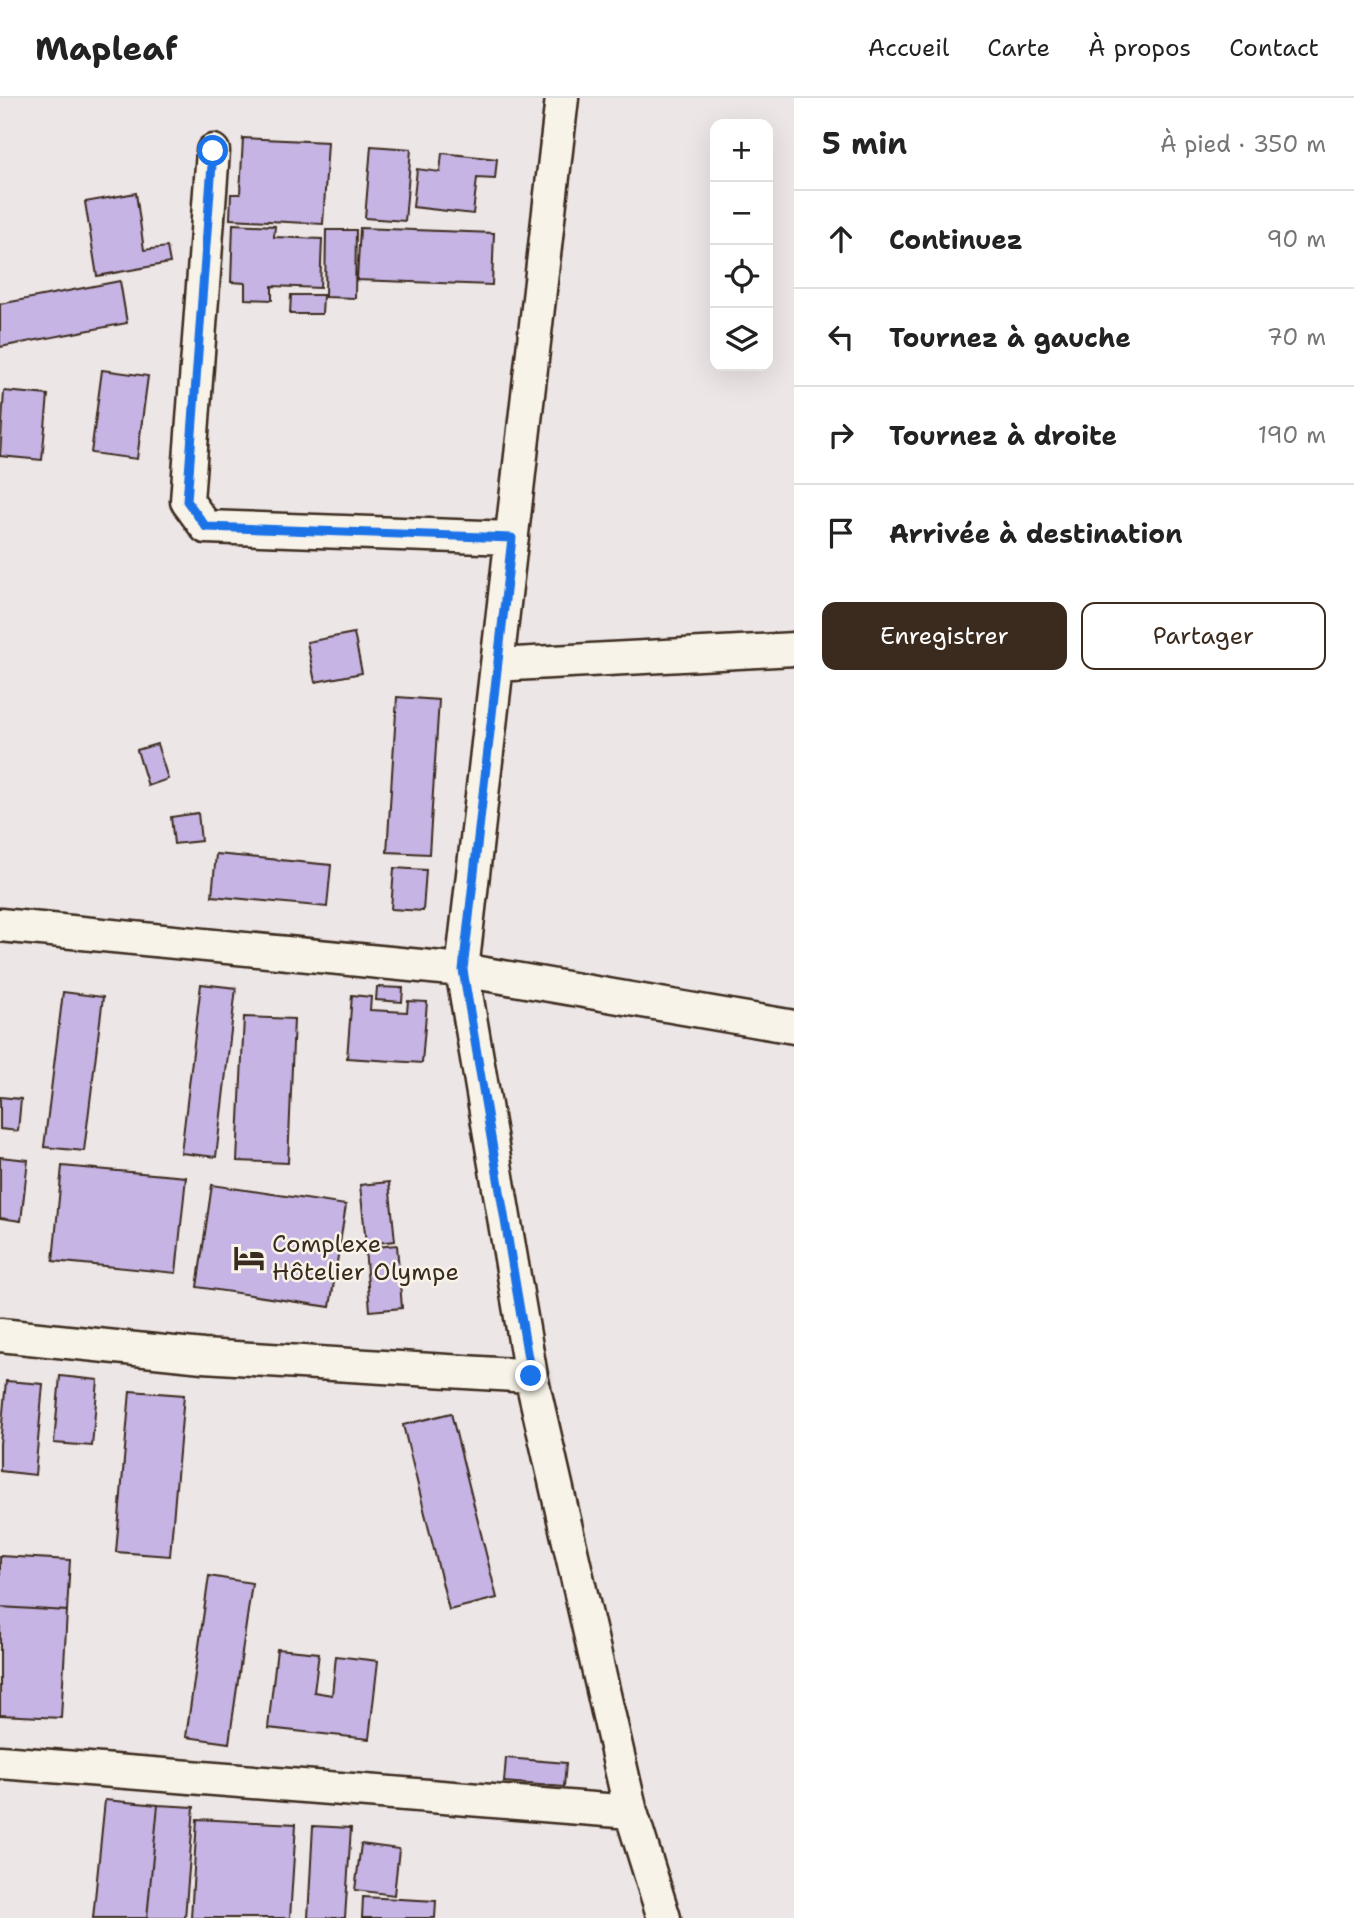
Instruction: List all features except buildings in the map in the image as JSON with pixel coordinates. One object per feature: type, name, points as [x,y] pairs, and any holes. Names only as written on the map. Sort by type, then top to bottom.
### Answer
[{"type":"street","points":[[562,98],[463,970],[531,1376],[631,1812],[664,1918]]},
{"type":"street","points":[[213,151],[187,501],[206,527],[512,538]]},
{"type":"street","points":[[497,665],[794,649]]},
{"type":"street","points":[[0,925],[463,970],[794,1027]]},
{"type":"street","points":[[0,1335],[203,1356],[531,1376]]},
{"type":"street","points":[[0,1762],[631,1812]]},
{"type":"place","name":"Complexe Hôtelier Olympe","points":[[249,1258]]},
{"type":"route","points":[[213,151],[187,501],[206,527],[512,538],[463,970],[531,1376]]}]
